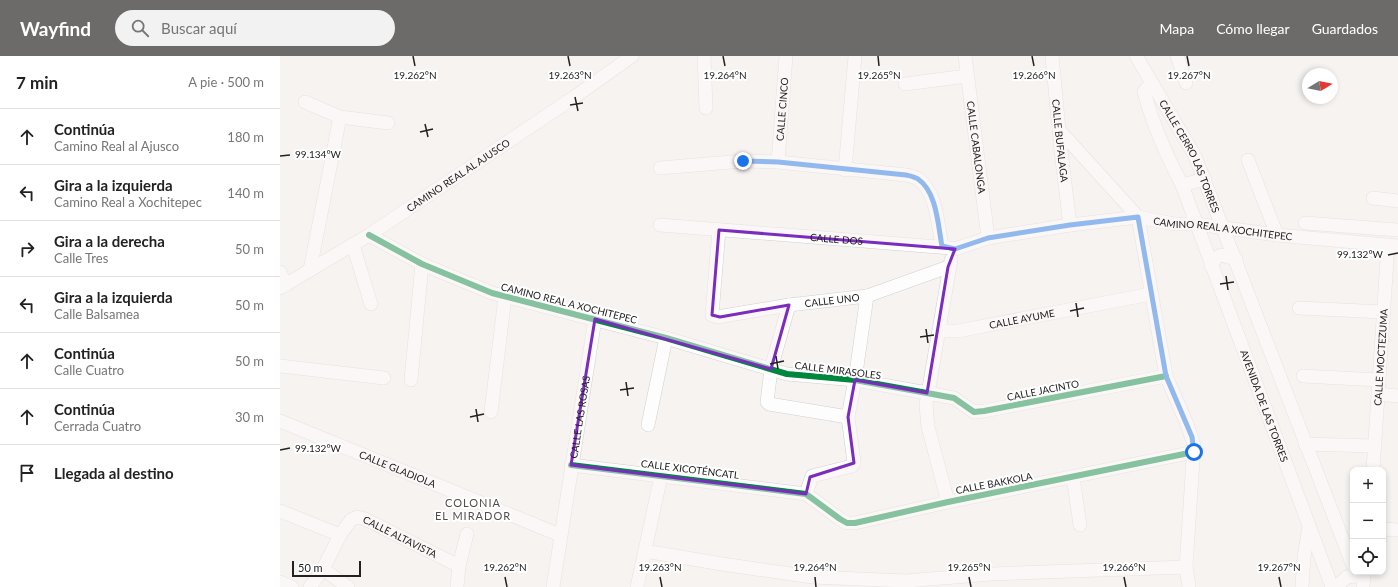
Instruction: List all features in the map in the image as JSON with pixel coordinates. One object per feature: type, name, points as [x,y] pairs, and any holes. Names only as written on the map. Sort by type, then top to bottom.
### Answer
[{"type":"street","points":[[704,56],[706,108]]},
{"type":"street","name":"CALLE CINCO","points":[[778,162],[786,56]]},
{"type":"street","points":[[845,170],[854,56]]},
{"type":"street","name":"CALLE CABALONGA","points":[[965,56],[988,238]]},
{"type":"street","name":"CALLE BUFALAGA","points":[[1052,56],[1070,225]]},
{"type":"street","name":"CALLE CERRO LAS TORRES","points":[[1136,56],[1195,156],[1223,228]]},
{"type":"street","points":[[1177,56],[1186,83]]},
{"type":"street","name":"CAMINO REAL AL AJUSCO","points":[[283,286],[369,235],[629,57]]},
{"type":"street","points":[[905,84],[967,76]]},
{"type":"street","name":"CALLE CERRO LAS TORRES","points":[[1153,85],[1144,92],[1150,114],[1170,162],[1182,185],[1196,224]]},
{"type":"street","points":[[305,102],[340,117],[388,123]]},
{"type":"street","points":[[310,270],[340,117]]},
{"type":"street","points":[[1060,131],[1138,217],[1166,376],[1192,437],[1194,452],[1186,567],[1189,587]]},
{"type":"street","points":[[1248,160],[1277,235]]},
{"type":"street","points":[[660,168],[743,161],[778,162],[906,175],[918,178],[925,185],[949,248],[940,331],[927,393],[928,427],[948,502]]},
{"type":"street","points":[[1182,185],[1205,179]]},
{"type":"street","points":[[1372,198],[1398,201]]},
{"type":"street","name":"CAMINO REAL A XOCHITEPEC","points":[[949,248],[988,238],[1070,225],[1138,217],[1168,223],[1196,224],[1277,235],[1393,246]]},
{"type":"street","points":[[1305,223],[1398,230]]},
{"type":"street","name":"AVENIDA DE LAS TORRES","points":[[1196,224],[1332,587]]},
{"type":"street","name":"CALLE DOS","points":[[660,225],[910,247],[949,248]]},
{"type":"street","points":[[1223,228],[1305,444],[1359,577],[1347,577],[1336,587]]},
{"type":"street","name":"CALLE UNO","points":[[719,230],[712,315],[717,318],[789,305],[867,296],[948,266]]},
{"type":"street","name":"CAMINO REAL A XOCHITEPEC","points":[[369,235],[422,264],[492,293],[666,338],[772,369]]},
{"type":"street","points":[[353,245],[371,304]]},
{"type":"street","name":"CALLE MOCTEZUMA","points":[[1373,467],[1384,312],[1393,246]]},
{"type":"street","points":[[1211,266],[1216,258],[1222,255],[1236,259]]},
{"type":"street","points":[[411,380],[422,264]]},
{"type":"street","points":[[280,272],[283,286]]},
{"type":"street","name":"CALLE AYUME","points":[[940,331],[958,331],[1151,294]]},
{"type":"street","points":[[806,494],[812,476],[852,466],[854,463],[848,417],[856,380],[867,296]]},
{"type":"street","points":[[491,412],[505,297]]},
{"type":"street","points":[[789,305],[772,369],[766,399],[769,404],[848,417]]},
{"type":"street","points":[[1299,308],[1384,312]]},
{"type":"street","name":"CALLE LAS ROSAS","points":[[553,587],[595,319]]},
{"type":"street","points":[[648,425],[666,338]]},
{"type":"street","points":[[280,366],[384,378]]},
{"type":"street","name":"CALLE MIRASOLES","points":[[772,369],[787,374],[856,380],[927,393]]},
{"type":"street","name":"CALLE JACINTO","points":[[927,393],[954,398],[974,412],[1166,376]]},
{"type":"street","points":[[1303,376],[1379,380]]},
{"type":"street","points":[[1378,394],[1398,396]]},
{"type":"street","name":"CALLE GLADIOLA","points":[[280,421],[560,535]]},
{"type":"street","points":[[1305,444],[1375,446]]},
{"type":"street","name":"CALLE BAKKOLA","points":[[806,494],[847,523],[855,523],[948,502],[1194,452]]},
{"type":"street","name":"CALLE XICOTÉNCATL","points":[[571,465],[806,494]]},
{"type":"street","points":[[637,587],[661,476]]},
{"type":"street","points":[[1073,477],[1080,524]]},
{"type":"street","points":[[280,511],[340,535]]},
{"type":"street","name":"CALLE ALTAVISTA","points":[[310,587],[323,570],[340,535],[351,520],[357,517],[365,519],[459,566]]},
{"type":"street","points":[[1302,587],[1304,557],[1309,527]]},
{"type":"street","points":[[1386,529],[1398,530]]},
{"type":"street","points":[[457,587],[459,566],[467,534]]},
{"type":"street","points":[[645,551],[812,577],[906,581],[991,574],[1186,567]]},
{"type":"street","points":[[323,570],[348,587]]},
{"type":"street","points":[[280,582],[292,587]]},
{"type":"highlighted area","points":[[719,230],[955,249],[948,267],[927,393],[855,380],[848,417],[854,463],[810,477],[806,494],[571,465],[595,319],[771,369],[789,305],[720,317],[712,315]]},
{"type":"cycle path","points":[[369,235],[422,264],[492,293],[666,338],[787,374],[855,380],[954,398],[974,412],[1166,376]]},
{"type":"cycle path","points":[[571,465],[806,494],[840,519],[847,523],[855,523],[948,502],[1194,452]]},
{"type":"district","name":"COLONIA EL MIRADOR","points":[[473,508]]},
{"type":"route","points":[[743,161],[778,162],[906,175],[918,178],[925,185],[930,195],[942,246],[955,249],[988,238],[1070,225],[1138,217],[1166,376],[1192,437],[1194,452]]}]
